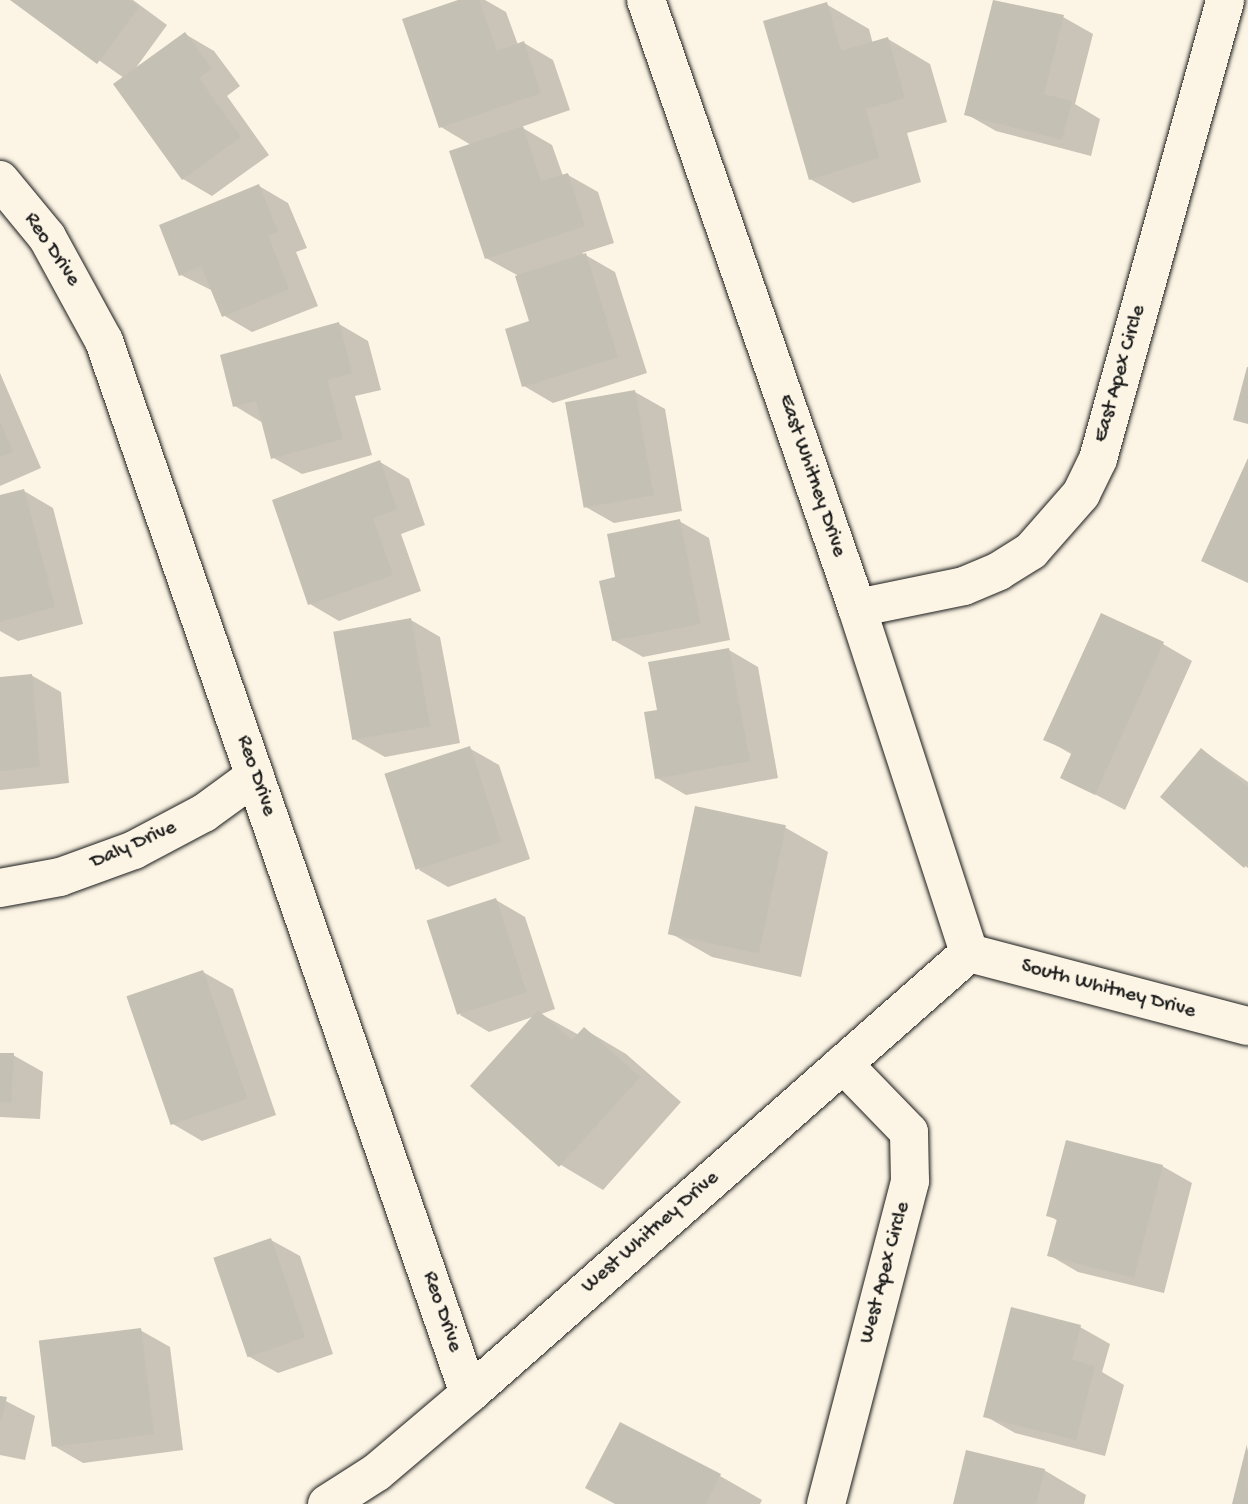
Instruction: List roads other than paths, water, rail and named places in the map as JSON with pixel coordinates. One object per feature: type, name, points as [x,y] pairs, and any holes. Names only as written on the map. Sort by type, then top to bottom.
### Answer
[{"type":"street","name":"East Whitney Drive","points":[[646,0],[857,608],[969,953]]},
{"type":"street","name":"East Apex Circle","points":[[857,608],[964,586],[999,571],[1040,542],[1081,494],[1097,459],[1226,0]]},
{"type":"street","name":"Reo Drive","points":[[0,180],[47,237],[104,341],[469,1394]]},
{"type":"street","name":"Daly Drive","points":[[0,888],[60,877],[134,850],[204,813],[255,776]]},
{"type":"street","name":"South Whitney Drive","points":[[969,953],[1248,1026]]},
{"type":"street","name":"West Whitney Drive","points":[[327,1504],[377,1472],[469,1394],[969,953]]},
{"type":"street","name":"West Apex Circle","points":[[826,1504],[910,1181],[909,1132],[843,1064]]}]
